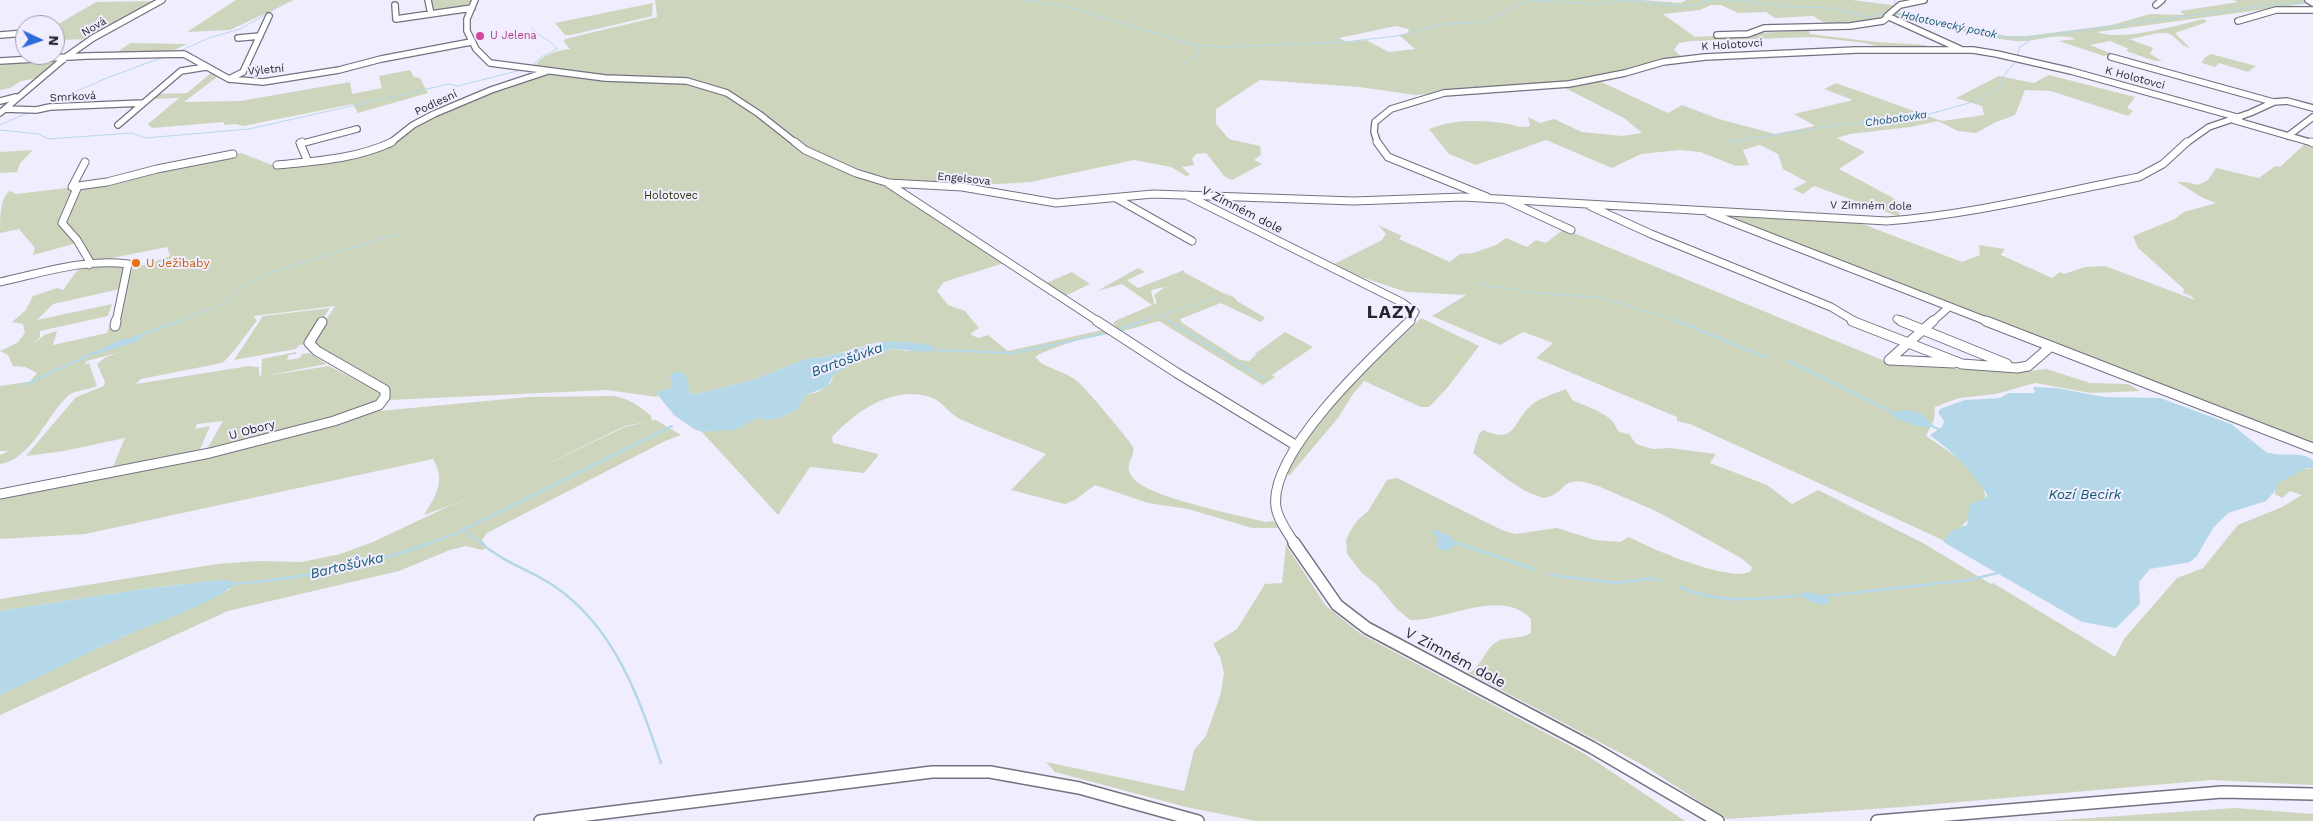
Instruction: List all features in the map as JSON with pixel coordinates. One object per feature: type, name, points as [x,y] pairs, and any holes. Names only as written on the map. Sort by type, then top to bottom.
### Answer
[{"type":"street","name":"Nová","points":[[2,111],[66,57],[93,38],[162,0]]},
{"type":"street","points":[[428,0],[429,12],[431,14]]},
{"type":"street","points":[[475,0],[467,20],[471,42],[484,59],[490,63],[605,78],[687,80],[727,93],[759,114]]},
{"type":"street","points":[[1718,35],[1748,34],[1764,28],[1850,26],[1883,21],[1900,5],[1924,0]]},
{"type":"street","points":[[2156,5],[2162,0]]},
{"type":"street","points":[[2308,0],[2313,3]]},
{"type":"street","points":[[395,5],[396,20],[472,8]]},
{"type":"street","points":[[2238,21],[2276,10],[2313,10]]},
{"type":"street","points":[[229,79],[243,72],[269,16]]},
{"type":"street","points":[[1888,17],[1963,50]]},
{"type":"street","points":[[0,35],[15,34]]},
{"type":"street","points":[[238,38],[260,36]]},
{"type":"street","name":"Výletní","points":[[0,60],[184,54],[229,79],[263,82],[323,73],[471,42]]},
{"type":"street","name":"K Holotovci","points":[[1489,198],[1388,157],[1380,149],[1374,136],[1375,122],[1391,109],[1444,92],[1569,84],[1625,73],[1663,62],[1727,55],[1805,51],[1963,50],[2030,60],[2240,118]]},
{"type":"street","points":[[2111,57],[2276,101],[2313,108]]},
{"type":"street","points":[[118,125],[182,71],[206,67]]},
{"type":"street","name":"Podlesní","points":[[277,165],[346,158],[378,149],[393,142],[413,125],[434,114],[491,90],[548,71]]},
{"type":"street","points":[[0,101],[19,97]]},
{"type":"street","name":"V Zimném dole","points":[[1183,194],[1354,201],[1489,198],[1887,221],[1933,217],[2139,177],[2156,170],[2179,152],[2194,136],[2206,128],[2240,118],[2276,101]]},
{"type":"street","name":"Smrková","points":[[2,111],[143,103]]},
{"type":"street","name":"Engelsova","points":[[759,114],[806,150],[856,173],[889,184],[962,187],[1056,204],[1153,194],[1183,194]]},
{"type":"street","points":[[2288,136],[2313,117]]},
{"type":"street","points":[[2233,120],[2313,144]]},
{"type":"street","points":[[308,162],[300,143],[357,129]]},
{"type":"street","points":[[85,162],[72,187],[107,182],[157,169],[233,154]]},
{"type":"street","points":[[889,184],[1177,374],[1297,446]]},
{"type":"street","points":[[78,186],[62,224],[77,240],[90,262],[88,265]]},
{"type":"street","name":"V Zimném dole","points":[[1183,194],[1240,224],[1403,303],[1415,312],[1412,319],[1338,394],[1297,446],[1278,485],[1276,508],[1296,545],[1337,604],[1368,628],[1591,747],[1718,821]]},
{"type":"street","points":[[1116,198],[1192,241]]},
{"type":"street","name":"V Zimném dole","points":[[1504,199],[1571,230]]},
{"type":"street","points":[[1585,203],[1651,234],[1831,307],[1848,319],[1911,342],[1962,364]]},
{"type":"street","points":[[1701,211],[2313,448]]},
{"type":"street","points":[[0,282],[88,265],[122,262],[128,264],[115,326]]},
{"type":"street","points":[[1949,307],[1890,360],[2017,368],[2028,366],[2050,347]]},
{"type":"street","points":[[1898,319],[2017,368]]},
{"type":"street","name":"U Obory","points":[[0,494],[210,454],[334,421],[379,405],[385,397],[385,390],[317,351],[309,343],[322,322]]},
{"type":"street","points":[[540,821],[932,772],[980,772],[1079,788],[1198,821]]},
{"type":"street","points":[[1877,821],[2203,793],[2272,792],[2313,794]]},
{"type":"green space","points":[[236,0],[294,0],[230,30],[187,32]]},
{"type":"green space","points":[[431,0],[472,0],[472,4],[434,12]]},
{"type":"green space","name":"Holotovec","points":[[655,0],[1642,0],[1680,3],[1687,0],[1852,0],[1899,6],[1896,12],[1931,17],[1957,26],[2007,36],[2027,36],[2112,25],[2150,14],[2184,15],[2180,11],[2238,2],[2232,0],[2305,0],[2311,3],[2097,32],[2107,35],[2134,34],[2204,19],[2207,22],[2175,33],[2190,48],[2166,33],[2129,39],[2153,48],[2150,54],[2162,61],[2155,61],[2126,51],[2129,49],[2110,41],[2090,45],[2112,54],[2104,56],[2059,41],[2076,39],[2062,36],[2023,41],[2004,40],[1924,21],[1926,20],[1897,15],[1882,17],[1881,23],[1830,26],[1813,16],[1775,18],[1766,12],[1738,13],[1721,5],[1711,5],[1700,10],[1663,14],[1695,37],[1809,30],[1810,34],[1876,42],[1926,45],[1927,48],[1880,47],[1866,43],[1812,37],[1691,41],[1679,43],[1674,50],[1684,59],[1665,61],[1556,85],[1415,95],[1359,87],[1260,80],[1216,109],[1216,124],[1229,139],[1260,146],[1261,155],[1254,160],[1262,164],[1232,180],[1225,177],[1206,153],[1196,154],[1192,159],[1194,165],[1182,167],[1190,175],[1186,176],[1171,167],[1134,160],[1031,182],[997,184],[880,182],[1007,262],[944,282],[937,291],[948,305],[965,311],[979,328],[970,334],[978,338],[988,335],[1008,351],[1116,327],[1113,323],[1115,321],[1157,303],[1154,295],[1165,287],[1151,290],[1154,304],[1152,305],[1122,284],[1097,291],[1138,268],[1145,272],[1127,280],[1138,288],[1184,270],[1185,273],[1234,297],[1237,301],[1264,317],[1261,322],[1221,303],[1180,319],[1181,322],[1240,360],[1249,361],[1255,354],[1285,332],[1313,347],[1272,375],[1275,377],[1263,385],[1159,321],[1109,335],[1094,336],[1072,342],[1035,357],[1043,364],[1077,381],[1107,414],[1133,447],[1133,455],[1129,465],[1130,474],[1143,486],[1175,499],[1217,511],[1266,522],[1274,521],[1279,528],[1252,528],[1188,509],[1148,503],[1095,485],[1075,500],[1065,504],[1011,490],[1046,454],[960,419],[935,399],[916,394],[902,395],[876,403],[863,410],[832,437],[833,443],[878,454],[864,473],[810,467],[778,515],[702,432],[734,429],[758,418],[766,420],[780,418],[796,410],[806,395],[818,392],[830,384],[834,374],[861,359],[892,349],[907,351],[934,347],[911,343],[879,342],[825,357],[806,359],[753,380],[697,394],[689,393],[688,390],[673,383],[673,387],[658,392],[657,397],[607,390],[390,400],[388,388],[341,369],[313,354],[313,340],[335,306],[254,316],[257,321],[222,363],[141,379],[136,384],[249,366],[259,367],[259,375],[261,376],[262,359],[296,352],[296,354],[289,355],[287,360],[300,358],[302,354],[310,353],[326,364],[265,376],[329,366],[380,392],[379,401],[368,408],[207,449],[223,421],[197,424],[195,429],[210,426],[198,454],[112,469],[125,438],[64,451],[26,456],[76,397],[104,386],[105,382],[97,364],[106,357],[121,352],[87,361],[84,365],[89,363],[97,386],[74,392],[68,396],[60,404],[30,446],[11,460],[0,464],[0,455],[9,451],[0,451],[0,386],[33,381],[31,380],[37,373],[25,367],[13,366],[8,355],[0,351],[17,343],[25,333],[23,324],[12,322],[26,310],[33,296],[57,288],[63,290],[79,268],[122,265],[125,269],[120,289],[53,304],[37,320],[112,304],[108,316],[40,331],[40,337],[34,344],[44,335],[57,331],[53,345],[107,333],[132,269],[170,256],[167,247],[87,263],[77,243],[33,255],[35,248],[19,229],[0,233],[2,203],[10,191],[16,194],[100,184],[158,169],[241,153],[272,165],[292,165],[380,149],[409,129],[440,112],[541,74],[523,70],[537,64],[542,58],[570,49],[564,42],[565,39],[657,17]],"holes":[[[1396,26],[1409,29],[1407,34],[1399,35],[1415,49],[1389,52],[1366,40],[1346,42],[1339,38]]]},
{"type":"green space","points":[[159,1],[91,39],[65,40],[65,20],[96,2]]},
{"type":"green space","points":[[653,3],[652,16],[571,35],[565,35],[555,23]]},
{"type":"green space","points":[[130,43],[187,44],[168,53],[116,53]]},
{"type":"green space","points":[[2211,54],[2256,66],[2248,72],[2219,63],[2215,67],[2202,63],[2204,58]]},
{"type":"green space","points":[[9,61],[15,61],[15,65],[55,65],[39,78],[21,81],[10,88],[0,90],[0,66]]},
{"type":"green space","points":[[410,70],[414,77],[420,78],[428,93],[358,113],[353,104],[243,126],[236,124],[224,125],[224,122],[152,128],[148,124],[179,98],[152,99],[157,94],[187,93],[211,73],[217,77],[184,102],[240,101],[350,82],[352,94],[382,88],[379,76]]},
{"type":"green space","points":[[2049,75],[2135,97],[2127,108],[2133,111],[2128,116],[2051,91],[2025,90],[2015,115],[1996,122],[1976,133],[1958,131],[1938,121],[1910,127],[1850,134],[1837,138],[1865,152],[1839,169],[1897,200],[1900,217],[1814,186],[1803,194],[1793,189],[1807,182],[1783,169],[1778,154],[1760,145],[1743,150],[1749,165],[1736,166],[1700,152],[1680,150],[1641,154],[1612,168],[1546,140],[1476,165],[1449,154],[1429,129],[1447,123],[1466,121],[1493,122],[1526,127],[1530,126],[1528,117],[1540,123],[1554,119],[1582,132],[1622,136],[1642,133],[1624,118],[1561,86],[1597,80],[1668,113],[1682,105],[1719,119],[1775,134],[1815,126],[1794,114],[1853,100],[1824,89],[1836,83],[1942,121],[1984,115],[1982,106],[1956,98],[1999,76],[2034,83]]},
{"type":"green space","points":[[2306,143],[2313,145],[2313,443],[2306,439],[2240,423],[2141,387],[2095,360],[1725,216],[1860,223],[1962,262],[1980,255],[1979,245],[2005,249],[2001,255],[2052,278],[2060,272],[2064,274],[2085,267],[2105,266],[2195,300],[2183,293],[2184,289],[2138,248],[2133,236],[2175,219],[2184,212],[2216,203],[2203,198],[2177,182],[2198,185],[2208,180],[2216,168],[2259,178],[2275,166],[2280,167]]},
{"type":"green space","points":[[33,150],[20,163],[17,172],[0,173],[0,152]]},
{"type":"green space","points":[[1378,225],[1402,236],[1399,239],[1450,262],[1460,254],[1473,253],[1496,245],[1506,238],[1527,247],[1536,240],[1546,243],[1564,229],[1897,366],[2029,371],[2047,369],[2090,383],[2128,384],[2140,391],[2090,393],[2035,383],[1996,394],[1959,398],[1935,407],[1934,420],[1926,436],[1972,471],[1983,489],[1986,500],[1947,542],[1690,424],[1677,421],[1677,417],[1536,358],[1553,343],[1523,332],[1500,345],[1432,316],[1466,295],[1406,292],[1356,275],[1334,264],[1382,240],[1386,234]]},
{"type":"green space","points":[[1072,272],[1090,284],[1063,297],[1044,284]]},
{"type":"green space","points":[[330,308],[306,344],[299,345],[296,349],[234,360],[263,316]]},
{"type":"green space","points":[[1421,318],[1479,346],[1448,387],[1429,407],[1421,407],[1364,381],[1353,394],[1338,418],[1289,476],[1287,471],[1294,457],[1331,405],[1371,363],[1408,332]]},
{"type":"green space","points":[[1566,389],[1572,400],[1594,409],[1609,418],[1618,431],[1629,434],[1636,444],[1653,449],[1669,448],[1716,454],[1710,463],[1767,485],[1792,504],[1818,490],[1923,543],[2115,657],[2124,639],[2177,578],[2203,568],[2238,525],[2282,507],[2302,495],[2290,491],[2282,498],[2275,494],[2275,486],[2293,474],[2313,468],[2313,785],[2212,780],[1902,807],[1727,819],[1641,764],[1469,673],[1496,642],[1522,637],[1531,633],[1531,619],[1519,610],[1505,606],[1489,606],[1410,620],[1396,608],[1376,584],[1362,573],[1347,554],[1346,540],[1349,533],[1357,521],[1368,511],[1387,480],[1397,478],[1502,530],[1515,534],[1557,528],[1595,540],[1620,542],[1629,537],[1654,549],[1710,569],[1741,574],[1751,571],[1752,567],[1741,558],[1658,512],[1598,486],[1576,481],[1565,485],[1551,496],[1543,498],[1525,491],[1473,453],[1479,434],[1483,430],[1494,434],[1503,435],[1509,433],[1527,409],[1534,403]]},
{"type":"green space","points":[[613,396],[634,403],[651,416],[652,421],[656,420],[681,435],[665,441],[487,533],[482,540],[487,548],[482,550],[466,546],[450,550],[399,571],[228,611],[0,715],[0,695],[120,638],[231,589],[219,580],[136,590],[0,611],[0,599],[217,564],[257,561],[302,562],[340,554],[373,542],[447,507],[478,495],[424,515],[438,488],[439,474],[433,459],[85,534],[0,539],[0,496],[54,488],[322,428],[379,411],[529,397]],"holes":[[[650,421],[625,427],[522,476],[625,426]]]},
{"type":"green space","points":[[1286,545],[1326,606],[1361,634],[1585,754],[1685,821],[1256,821],[1186,807],[1055,772],[1046,762],[1184,791],[1194,750],[1206,736],[1221,693],[1224,673],[1220,657],[1213,644],[1237,629],[1265,584],[1282,583]]},
{"type":"green space","points":[[2235,808],[2313,814],[2313,821],[2047,821]]},
{"type":"water","points":[[142,335],[140,340],[98,354],[91,354],[120,340]]},
{"type":"water","points":[[887,341],[926,344],[934,349],[928,352],[892,349],[861,359],[834,374],[827,387],[806,395],[796,410],[780,418],[766,420],[758,418],[734,430],[702,432],[694,429],[674,415],[657,394],[673,387],[670,377],[672,373],[683,372],[690,385],[689,393],[697,394],[753,380],[806,359],[825,357]]},
{"type":"water","name":"Kozí Becirk","points":[[2033,387],[2056,388],[2104,397],[2160,398],[2231,424],[2266,452],[2308,457],[2313,460],[2313,468],[2307,468],[2278,483],[2274,492],[2266,501],[2228,513],[2213,528],[2197,556],[2190,562],[2150,569],[2139,582],[2140,604],[2116,628],[2082,622],[1943,542],[1953,530],[1967,525],[1970,504],[1986,498],[1987,494],[1968,469],[1930,435],[1942,427],[1944,421],[1938,413],[1940,409],[1965,400],[2000,398],[2009,393],[2033,393],[2035,392]]},
{"type":"water","points":[[1909,410],[1922,414],[1934,426],[1919,426],[1891,415],[1893,412]]},
{"type":"water","points":[[1434,530],[1450,536],[1457,545],[1445,551],[1437,548],[1437,537],[1432,532]]},
{"type":"water","points":[[228,580],[235,583],[228,590],[200,605],[122,637],[0,695],[0,611],[136,590]]},
{"type":"water","points":[[1805,592],[1828,596],[1830,603],[1819,604],[1811,602],[1801,595]]},
{"type":"waterway","points":[[1023,0],[1065,6],[1191,44],[1222,47],[1344,42],[1397,36],[1444,24],[1486,22],[1527,1]]},
{"type":"waterway","name":"Holotovecký potok","points":[[1526,0],[1599,4],[1626,0],[1682,6],[1696,5],[1710,0],[1737,0],[1794,7],[1830,8],[1867,17],[1889,13]]},
{"type":"waterway","points":[[1886,12],[1896,4],[1894,0]]},
{"type":"waterway","name":"Holotovecký potok","points":[[1894,13],[1931,18],[1949,25],[2017,39],[2255,7],[2309,2]]},
{"type":"waterway","points":[[177,52],[209,38],[240,29],[284,4]]},
{"type":"waterway","points":[[532,28],[557,49],[541,57],[532,66]]},
{"type":"waterway","name":"Chobotovka","points":[[2017,56],[2020,47],[2032,39]]},
{"type":"waterway","points":[[1184,63],[1200,53],[1194,45]]},
{"type":"waterway","points":[[43,106],[107,78],[166,56]]},
{"type":"waterway","name":"Chobotovka","points":[[1724,143],[1829,126],[1926,115],[1983,99],[2000,86],[2002,78],[2016,61]]},
{"type":"waterway","points":[[0,130],[39,134],[48,139],[132,133],[145,138],[249,129],[449,84],[458,86],[521,70]]},
{"type":"waterway","points":[[0,125],[30,112]]},
{"type":"waterway","points":[[176,322],[218,306],[232,298],[243,287],[271,272],[397,234]]},
{"type":"waterway","points":[[1477,284],[1539,293],[1603,298],[1679,321]]},
{"type":"waterway","name":"Bartošůvka","points":[[1140,322],[1220,296]]},
{"type":"waterway","points":[[1161,316],[1171,322]]},
{"type":"waterway","points":[[139,336],[179,321]]},
{"type":"waterway","name":"Bartošůvka","points":[[1116,330],[1144,321]]},
{"type":"waterway","points":[[1169,321],[1265,380]]},
{"type":"waterway","points":[[1679,321],[1767,358]]},
{"type":"waterway","name":"Bartošůvka","points":[[933,350],[1014,353],[1108,333]]},
{"type":"waterway","points":[[25,385],[93,353]]},
{"type":"waterway","points":[[1789,361],[1895,413]]},
{"type":"waterway","name":"Bartošůvka","points":[[427,544],[452,535],[672,426]]},
{"type":"waterway","points":[[1932,426],[1942,431]]},
{"type":"waterway","points":[[463,530],[483,544]]},
{"type":"waterway","points":[[481,543],[499,556],[557,588],[578,605],[595,624],[610,645],[634,690],[661,763]]},
{"type":"waterway","points":[[1461,544],[1457,543],[1533,569]]},
{"type":"waterway","name":"Bartošůvka","points":[[234,584],[334,570],[382,559],[427,544]]},
{"type":"waterway","points":[[1824,596],[1968,580],[1998,573],[1999,571]]},
{"type":"waterway","points":[[1550,575],[1618,583],[1651,578],[1661,581]]},
{"type":"waterway","points":[[1680,587],[1695,593],[1740,599],[1802,595]]},
{"type":"place","name":"U Jelena","points":[[480,36]]},
{"type":"place","name":"U Ježibaby","points":[[136,263]]},
{"type":"district","name":"LAZY","points":[[1392,313]]}]
